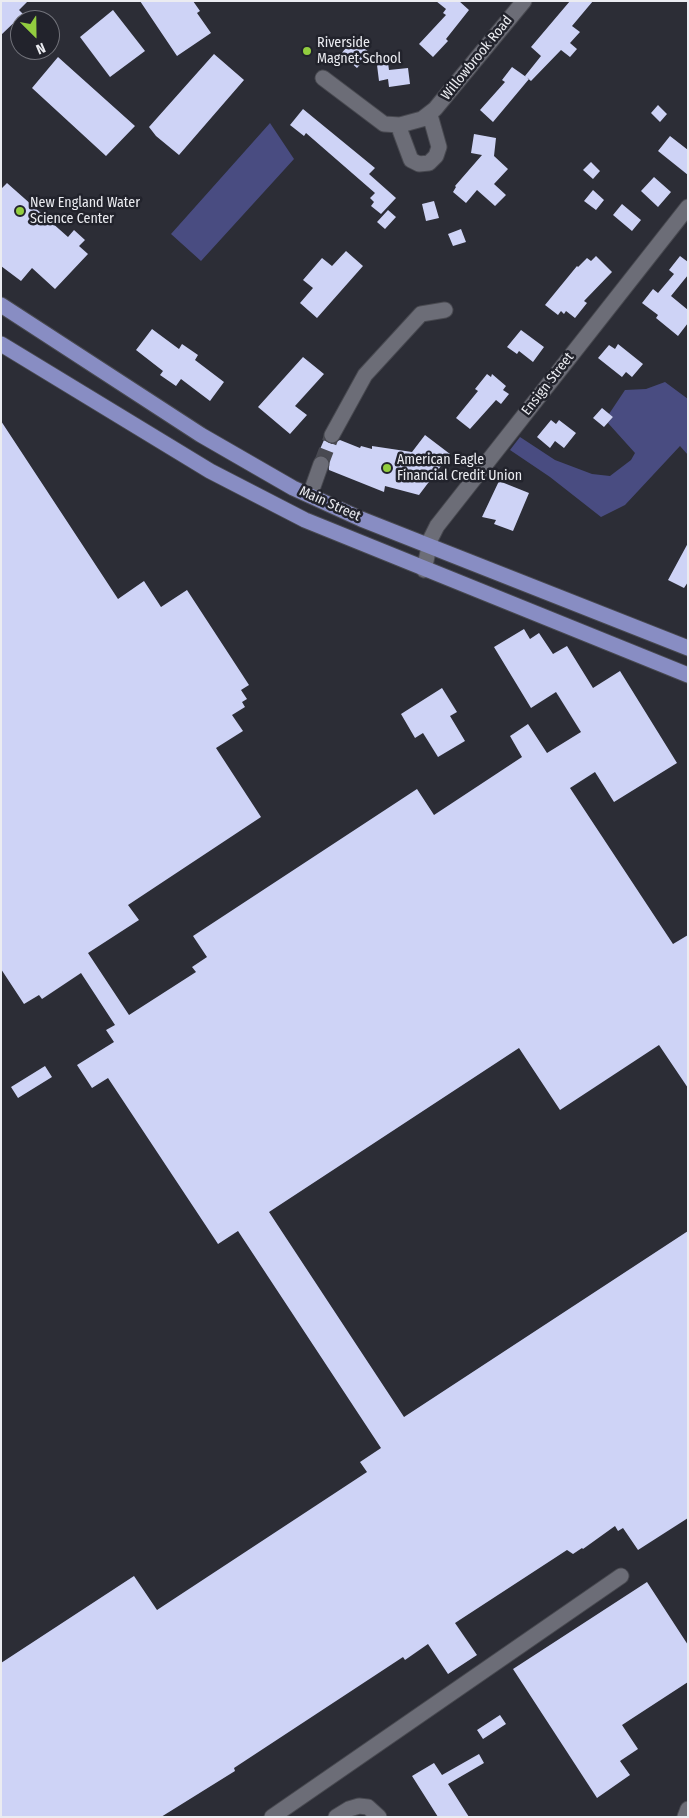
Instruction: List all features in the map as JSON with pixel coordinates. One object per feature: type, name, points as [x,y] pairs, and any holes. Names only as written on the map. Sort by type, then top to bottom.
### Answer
[{"type":"main road","name":"Main Street","points":[[1,305],[201,435],[271,476],[310,496],[429,546],[688,648]]},
{"type":"main road","name":"Main Street","points":[[1,344],[184,455],[260,498],[330,532],[688,675]]},
{"type":"main road","points":[[260,498],[271,476]]},
{"type":"street","name":"Willowbrook Road","points":[[430,114],[524,1]]},
{"type":"street","points":[[322,78],[378,121],[388,125],[398,125],[430,114],[439,149],[436,156],[427,164],[419,164],[410,158],[398,125]]},
{"type":"street","name":"Ensign Street","points":[[424,570],[429,546],[437,526],[688,207]]},
{"type":"street","points":[[332,435],[365,375],[422,314],[445,310]]},
{"type":"street","points":[[310,496],[321,464]]},
{"type":"street","points":[[272,1817],[621,1576]]},
{"type":"street","points":[[336,1817],[349,1808],[359,1806],[368,1807],[378,1817]]},
{"type":"street","points":[[685,1817],[688,1809]]},
{"type":"shaded area","points":[[270,123],[294,159],[201,261],[171,234]]},
{"type":"shaded area","points":[[665,382],[688,399],[688,455],[680,446],[625,505],[601,517],[550,477],[510,450],[520,437],[555,460],[592,474],[610,476],[631,460],[635,453],[608,423],[613,417],[609,414],[625,390],[646,389]]},
{"type":"building","points":[[1,1],[28,1],[19,10],[10,10],[10,26],[1,35]]},
{"type":"building","points":[[140,1],[193,1],[200,11],[197,13],[211,33],[177,56]]},
{"type":"building","points":[[436,1],[459,1],[469,10],[446,39],[448,41],[433,57],[419,44],[446,15],[443,13],[446,9]]},
{"type":"building","points":[[570,1],[593,1],[572,26],[580,32],[570,43],[577,49],[570,57],[561,50],[531,81],[525,76],[541,56],[531,47]]},
{"type":"building","points":[[113,10],[145,51],[110,77],[80,37]]},
{"type":"building","points":[[353,39],[370,53],[357,68],[341,54]]},
{"type":"building","points":[[214,54],[244,80],[179,155],[156,136],[149,127]]},
{"type":"building","points":[[60,59],[135,126],[106,156],[32,88],[55,60]]},
{"type":"building","points":[[388,63],[389,70],[408,68],[410,84],[389,87],[388,79],[379,81],[377,65]]},
{"type":"building","points":[[512,67],[529,79],[493,122],[480,110],[505,82],[502,80]]},
{"type":"building","points":[[658,105],[667,114],[660,122],[651,113]]},
{"type":"building","points":[[303,109],[375,168],[369,174],[396,198],[381,214],[371,206],[374,202],[370,198],[375,193],[306,133],[304,136],[290,125]]},
{"type":"building","points":[[474,134],[496,138],[494,156],[508,169],[494,184],[506,195],[495,206],[477,190],[466,203],[453,192],[455,186],[482,155],[471,153]]},
{"type":"building","points":[[670,136],[688,150],[688,175],[658,151]]},
{"type":"building","points":[[591,162],[600,171],[593,179],[583,170]]},
{"type":"building","points":[[654,177],[671,192],[658,207],[641,191]]},
{"type":"building","name":"New England Water Science Center","points":[[7,183],[68,237],[74,230],[85,240],[79,246],[88,254],[55,289],[32,268],[21,281],[1,266],[1,189]]},
{"type":"building","points":[[593,190],[604,200],[596,210],[584,201]]},
{"type":"building","points":[[434,201],[439,218],[426,221],[422,204]]},
{"type":"building","points":[[622,204],[641,220],[632,231],[613,215]]},
{"type":"building","points":[[388,210],[396,217],[385,229],[377,222]]},
{"type":"building","points":[[461,229],[466,242],[453,246],[448,234]]},
{"type":"building","points":[[346,251],[363,266],[317,318],[300,303],[313,288],[303,280],[322,258],[332,266]]},
{"type":"building","points":[[596,256],[612,272],[584,301],[587,303],[575,318],[566,311],[564,314],[561,311],[558,315],[545,305],[577,266],[587,258],[591,261]]},
{"type":"building","points":[[680,256],[688,262],[688,275],[671,296],[688,310],[688,323],[678,336],[656,318],[658,315],[642,303],[653,289],[658,293],[674,274],[669,270]]},
{"type":"building","points":[[152,329],[179,349],[182,344],[198,355],[195,360],[224,382],[210,401],[181,379],[176,386],[160,375],[163,371],[136,350]]},
{"type":"building","points":[[521,330],[544,347],[533,362],[519,351],[517,354],[507,347]]},
{"type":"building","points":[[618,344],[643,364],[632,377],[626,372],[622,377],[598,358],[609,345],[615,349]]},
{"type":"building","points":[[303,357],[324,374],[295,406],[307,415],[290,434],[258,407]]},
{"type":"building","points":[[487,374],[491,377],[492,374],[506,386],[503,390],[509,394],[501,404],[496,400],[470,429],[456,418],[478,391],[475,389]]},
{"type":"building","points":[[602,408],[613,417],[604,427],[593,418]]},
{"type":"building","points":[[551,420],[556,424],[559,420],[576,433],[564,448],[555,441],[550,448],[537,437]]},
{"type":"building","points":[[1,421],[118,599],[144,581],[161,607],[187,590],[249,685],[241,690],[247,699],[242,702],[245,707],[232,715],[243,731],[216,748],[261,817],[128,905],[139,920],[88,953],[129,1015],[196,972],[192,967],[207,957],[193,936],[417,789],[434,815],[522,757],[510,736],[528,724],[547,753],[581,732],[556,692],[531,708],[494,647],[524,629],[530,639],[539,633],[553,654],[567,646],[593,688],[620,671],[677,763],[614,802],[595,772],[570,788],[673,944],[688,935],[688,1088],[659,1045],[560,1110],[519,1048],[269,1212],[404,1417],[688,1231],[688,1518],[638,1550],[623,1528],[618,1531],[615,1526],[573,1554],[567,1550],[455,1623],[477,1655],[448,1674],[428,1644],[405,1660],[403,1657],[234,1768],[235,1771],[161,1817],[1,1817],[1,1663],[134,1576],[157,1610],[367,1472],[360,1462],[381,1448],[238,1231],[218,1244],[108,1078],[92,1088],[77,1065],[114,1042],[106,1030],[115,1025],[81,973],[42,999],[39,995],[24,1004],[1,969]]},
{"type":"building","points":[[425,435],[450,454],[419,495],[385,486],[384,492],[329,470],[328,458],[324,455],[317,456],[324,440],[332,444],[340,440],[360,448],[361,446],[372,449],[372,446],[412,452]]},
{"type":"building","points":[[499,481],[529,493],[513,531],[494,524],[496,520],[482,517]]},
{"type":"building","points":[[688,543],[688,582],[684,588],[668,580]]},
{"type":"building","points":[[442,688],[457,712],[450,716],[465,741],[438,757],[423,733],[415,738],[401,714]]},
{"type":"building","points":[[45,1066],[52,1077],[18,1098],[11,1087]]},
{"type":"building","points":[[647,1582],[688,1645],[688,1682],[622,1725],[638,1749],[620,1761],[630,1775],[597,1798],[513,1669]]},
{"type":"building","points":[[500,1715],[506,1724],[483,1739],[477,1730]]},
{"type":"building","points":[[479,1754],[484,1763],[448,1784],[469,1817],[438,1817],[412,1776],[434,1763],[442,1775]]},
{"type":"tunnel","points":[[321,464],[332,435]]},
{"type":"place","name":"Riverside Magnet School","points":[[307,51]]},
{"type":"place","name":"New England Water Science Center","points":[[20,211]]},
{"type":"place","name":"American Eagle Financial Credit Union","points":[[387,468]]}]
